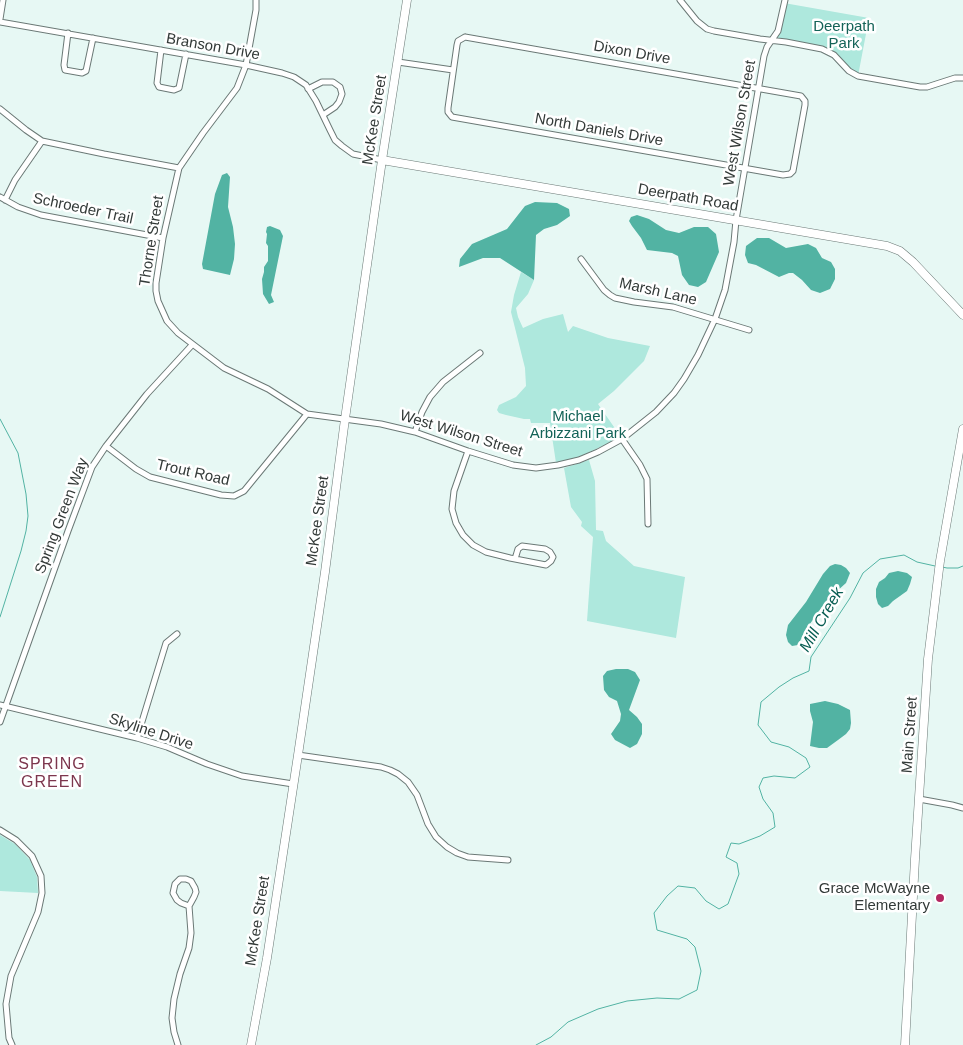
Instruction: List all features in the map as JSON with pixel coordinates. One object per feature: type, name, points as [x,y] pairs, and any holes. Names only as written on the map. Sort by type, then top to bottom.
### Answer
[{"type":"street","points":[[0,20],[3,0]]},
{"type":"street","name":"Thorne Street","points":[[256,0],[256,10],[246,65],[238,88],[179,168],[163,238],[156,292],[167,321],[178,333],[224,368],[268,389],[307,414],[345,419]]},
{"type":"street","name":"McKee Street","points":[[251,1045],[298,755],[382,160],[408,0]]},
{"type":"street","points":[[680,0],[697,21],[707,29],[816,47],[829,51],[849,71],[863,77],[927,88],[955,78],[963,78]]},
{"type":"street","name":"West Wilson Street","points":[[345,419],[381,424],[415,432],[513,465],[536,468],[579,460],[598,452],[622,439],[656,412],[674,393],[698,355],[715,319],[725,290],[764,56],[767,47],[778,31],[785,0]]},
{"type":"street","name":"Branson Drive","points":[[0,20],[246,65],[294,77],[306,85],[335,140],[347,150],[362,156],[382,160]]},
{"type":"street","points":[[68,33],[64,65],[65,70],[74,72],[82,73],[86,70],[93,38]]},
{"type":"street","name":"Dixon Drive","points":[[453,70],[458,42],[461,38],[469,37],[798,94],[804,98],[805,105],[795,167],[790,174],[783,176]]},
{"type":"street","points":[[161,50],[157,83],[159,87],[174,90],[179,88],[186,54]]},
{"type":"street","points":[[398,62],[453,70]]},
{"type":"street","name":"North Daniels Drive","points":[[453,70],[448,112],[449,115],[456,118],[783,176]]},
{"type":"street","points":[[308,89],[322,82],[333,82],[340,87],[342,94],[339,102],[323,115]]},
{"type":"street","points":[[0,109],[42,141],[179,168]]},
{"type":"street","points":[[3,199],[42,141]]},
{"type":"street","name":"Deerpath Road","points":[[382,160],[887,246],[900,251],[913,262],[963,315]]},
{"type":"street","name":"Schroeder Trail","points":[[3,199],[18,207],[41,215],[163,238]]},
{"type":"street","name":"Marsh Lane","points":[[581,259],[604,290],[616,298],[673,306],[749,330]]},
{"type":"street","name":"Spring Green Way","points":[[0,722],[3,706],[92,467],[147,394],[192,344]]},
{"type":"street","points":[[415,432],[430,397],[443,382],[480,353]]},
{"type":"street","name":"Trout Road","points":[[106,446],[136,469],[150,477],[234,496],[244,491],[307,414]]},
{"type":"street","name":"Main Street","points":[[905,1045],[928,659],[940,561],[963,429]]},
{"type":"street","points":[[622,439],[647,479],[648,524]]},
{"type":"street","points":[[468,451],[454,491],[452,509],[456,524],[473,545],[486,552],[515,558],[546,564],[551,561],[552,557],[550,552],[545,549],[522,546],[518,549],[515,558]]},
{"type":"street","points":[[137,738],[166,644],[176,634]]},
{"type":"street","name":"Skyline Drive","points":[[3,706],[137,738],[167,747],[242,776],[293,784]]},
{"type":"street","points":[[298,755],[381,767],[398,774],[408,782],[417,794],[428,824],[436,837],[447,847],[468,857],[508,860]]},
{"type":"street","points":[[919,799],[952,804],[963,808]]},
{"type":"street","points":[[0,830],[16,840],[32,856],[41,876],[42,893],[38,912],[11,976],[6,1004],[9,1038],[12,1045]]},
{"type":"street","points":[[178,1045],[172,1018],[180,974],[190,948],[191,933],[188,906],[194,897],[195,888],[189,880],[180,879],[175,884],[173,893],[177,900],[188,906]]},
{"type":"green space","name":"Deerpath Park","points":[[784,3],[869,18],[858,76],[829,51],[772,40],[778,31]]},
{"type":"green space","name":"Michael Arbizzani Park","points":[[521,272],[534,280],[528,294],[516,308],[523,328],[543,319],[563,314],[568,332],[573,326],[608,338],[650,346],[644,361],[598,404],[621,437],[577,458],[556,463],[550,423],[531,423],[530,419],[506,415],[499,413],[497,410],[499,405],[516,397],[526,386],[525,368],[511,312]]},
{"type":"green space","points":[[589,460],[595,481],[596,530],[603,531],[606,541],[634,566],[685,577],[676,638],[587,621],[593,537],[581,526],[582,522],[571,507],[564,468]]},
{"type":"green space","points":[[0,835],[15,844],[30,860],[37,877],[38,893],[0,891]]},
{"type":"shaded area","points":[[227,173],[230,177],[228,207],[235,244],[230,275],[203,269],[202,264],[215,194],[222,175]]},
{"type":"shaded area","points":[[535,202],[557,203],[569,209],[570,216],[557,225],[544,229],[536,235],[534,280],[500,258],[483,258],[459,267],[460,259],[472,244],[507,229],[525,206]]},
{"type":"shaded area","points":[[637,215],[649,219],[666,230],[679,233],[694,227],[708,227],[716,234],[719,252],[706,282],[698,287],[689,285],[682,275],[678,256],[672,253],[647,250],[629,221],[631,217]]},
{"type":"shaded area","points":[[270,226],[280,230],[283,236],[271,295],[274,302],[269,304],[263,294],[262,279],[264,267],[268,261],[266,232],[267,227]]},
{"type":"shaded area","points":[[757,238],[769,238],[786,248],[808,244],[816,248],[822,258],[831,262],[835,269],[835,279],[830,289],[820,293],[811,290],[793,273],[779,277],[748,263],[745,255],[746,246]]},
{"type":"shaded area","points":[[835,564],[846,568],[850,573],[846,583],[826,601],[805,631],[798,645],[792,646],[788,642],[786,635],[788,625],[806,602],[823,574],[830,566]]},
{"type":"shaded area","points":[[898,571],[907,573],[912,577],[907,591],[888,606],[882,608],[878,604],[876,597],[876,589],[879,582],[889,573]]},
{"type":"shaded area","points":[[628,669],[635,672],[640,680],[629,710],[642,724],[642,734],[637,744],[630,748],[615,740],[611,734],[620,721],[621,714],[617,701],[609,697],[604,690],[603,676],[607,671]]},
{"type":"shaded area","points":[[825,701],[838,704],[850,710],[850,729],[827,748],[810,746],[813,722],[810,704]]},
{"type":"waterway","points":[[0,419],[18,453],[28,516],[21,551],[0,617]]},
{"type":"waterway","name":"Mill Creek","points":[[536,1045],[551,1037],[568,1022],[598,1009],[627,1001],[657,998],[679,999],[697,990],[701,971],[695,947],[687,939],[657,930],[654,913],[667,896],[678,886],[695,888],[706,901],[719,909],[728,904],[739,874],[737,863],[726,857],[731,843],[739,844],[760,836],[775,827],[773,813],[763,799],[759,787],[763,778],[774,776],[795,778],[810,767],[806,758],[789,747],[771,742],[758,725],[761,702],[779,687],[809,671],[811,657],[850,598],[863,573],[880,559],[904,555],[917,562],[935,566]]},
{"type":"waterway","name":"Mill Creek","points":[[942,567],[958,568],[963,566]]},
{"type":"place","name":"Grace McWayne Elementary","points":[[940,898]]},
{"type":"district","name":"SPRING GREEN","points":[[52,774]]}]
